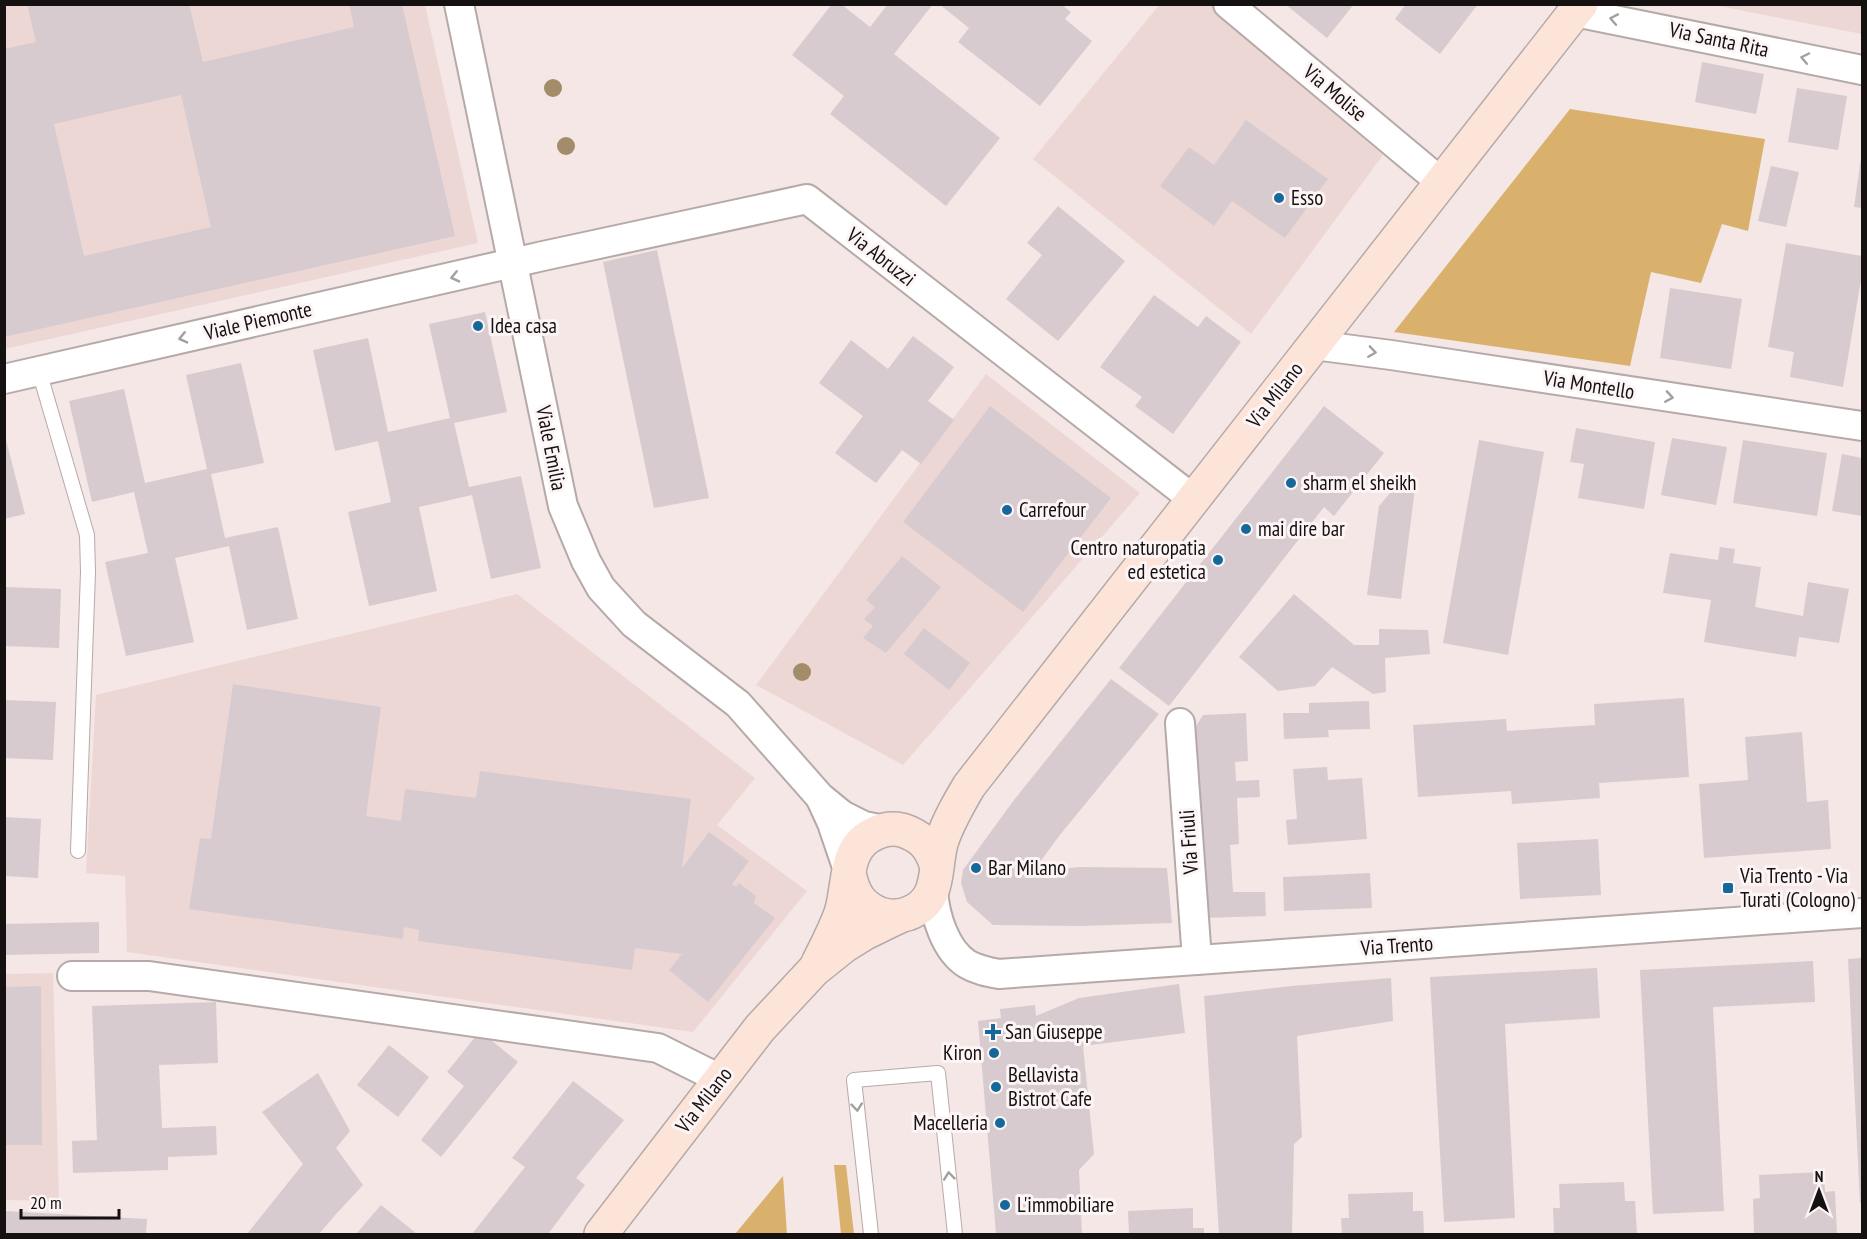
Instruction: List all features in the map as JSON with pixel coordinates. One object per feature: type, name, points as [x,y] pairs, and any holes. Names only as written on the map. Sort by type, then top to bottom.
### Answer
[{"type":"main road","name":"Via Milano","points":[[601,1234],[760,1028],[814,970],[844,946],[865,933],[914,911],[925,903],[935,878],[942,840],[953,813],[969,786],[1578,8]]},
{"type":"main road","name":"Via Milano","points":[[814,970],[841,912],[852,857],[859,844],[871,835],[929,815],[969,786]]},
{"type":"main road","points":[[891,829],[911,833],[923,840],[931,851],[935,878]]},
{"type":"main road","points":[[849,873],[855,894],[870,910],[885,916],[900,916]]},
{"type":"street","name":"Viale Emilia","points":[[459,4],[562,506],[586,561],[601,588],[634,624],[738,705],[820,797],[842,815],[864,826],[891,829]]},
{"type":"street","name":"Via Molise","points":[[1228,4],[1442,183]]},
{"type":"street","name":"Via Santa Rita","points":[[1578,8],[1863,70]]},
{"type":"street","name":"Via Abruzzi","points":[[512,264],[807,199],[1194,499]]},
{"type":"street","name":"Viale Piemonte","points":[[4,379],[512,264]]},
{"type":"street","name":"Via Montello","points":[[1314,345],[1863,426]]},
{"type":"street","name":"Via Friuli","points":[[1180,723],[1197,960]]},
{"type":"street","name":"Viale Emilia","points":[[820,797],[832,823],[849,873]]},
{"type":"street","name":"Via Trento","points":[[935,878],[937,916],[955,953],[967,964],[983,971],[999,974],[1863,913]]},
{"type":"street","name":"Via Trento","points":[[900,916],[920,920],[935,927],[947,938]]},
{"type":"street","points":[[72,976],[149,976],[658,1048],[720,1079]]},
{"type":"lane","points":[[39,371],[87,535],[88,572],[78,851]]},
{"type":"lane","points":[[871,1234],[854,1080],[938,1073],[955,1234]]},
{"type":"shaded area","points":[[1160,4],[1211,5],[1383,155],[1251,334],[1033,159]]},
{"type":"shaded area","points":[[4,5],[425,5],[478,243],[5,349]]},
{"type":"shaded area","points":[[1713,5],[1862,5],[1862,34]]},
{"type":"shaded area","points":[[1570,109],[1765,139],[1748,231],[1722,224],[1701,283],[1651,272],[1630,366],[1394,332]]},
{"type":"shaded area","points":[[986,374],[1140,493],[903,765],[756,685]]},
{"type":"shaded area","points":[[517,594],[755,778],[717,825],[807,891],[693,1032],[127,952],[125,876],[86,873],[96,695]]},
{"type":"shaded area","points":[[53,973],[59,1201],[5,1200],[4,974]]},
{"type":"shaded area","points":[[834,1165],[846,1165],[854,1234],[841,1234]]},
{"type":"shaded area","points":[[783,1176],[787,1234],[735,1234]]},
{"type":"building","points":[[27,4],[189,4],[203,62],[354,27],[349,4],[402,4],[455,236],[4,337],[4,49],[36,42]],"holes":[[[181,95],[211,227],[84,256],[54,124]]]},
{"type":"building","points":[[832,4],[841,4],[870,27],[888,4],[933,4],[894,54],[1000,138],[946,206],[830,114],[844,96],[792,55]]},
{"type":"building","points":[[939,4],[1061,4],[1071,12],[1065,19],[1092,41],[1040,106],[958,42],[969,28]]},
{"type":"building","points":[[1285,4],[1354,4],[1327,38]]},
{"type":"building","points":[[1406,4],[1478,4],[1440,54],[1395,19]]},
{"type":"building","points":[[1702,62],[1764,74],[1756,114],[1695,102]]},
{"type":"building","points":[[1797,88],[1847,96],[1838,150],[1788,142]]},
{"type":"building","points":[[1246,120],[1328,179],[1285,238],[1232,201],[1214,226],[1160,186],[1189,147],[1214,165]]},
{"type":"building","points":[[1862,158],[1862,208],[1854,207]]},
{"type":"building","points":[[1771,166],[1799,172],[1786,227],[1758,221]]},
{"type":"building","points":[[1058,206],[1125,261],[1058,341],[1006,299],[1042,255],[1027,243]]},
{"type":"building","points":[[1786,243],[1862,256],[1862,274],[1843,387],[1790,377],[1794,352],[1768,347]]},
{"type":"building","points":[[657,250],[709,498],[654,508],[603,262]]},
{"type":"building","points":[[1670,288],[1742,299],[1731,369],[1660,358]]},
{"type":"building","points":[[1154,295],[1198,327],[1206,316],[1241,342],[1173,434],[1135,406],[1142,397],[1100,367]]},
{"type":"building","points":[[485,312],[507,412],[454,423],[469,487],[521,476],[541,568],[491,579],[472,495],[419,507],[437,591],[369,606],[348,512],[391,502],[378,441],[335,451],[313,350],[368,338],[388,432],[450,418],[429,324]]},
{"type":"building","points":[[913,336],[954,367],[928,401],[954,420],[921,464],[902,450],[876,483],[835,453],[863,416],[819,383],[851,340],[888,369]]},
{"type":"building","points":[[241,363],[264,463],[211,474],[225,538],[278,527],[298,619],[247,630],[229,546],[175,558],[194,642],[126,656],[105,562],[148,553],[134,492],[92,502],[69,401],[124,389],[145,483],[207,469],[186,375]]},
{"type":"building","name":"Carrefour","points":[[990,406],[1111,498],[1023,612],[903,522]]},
{"type":"building","points":[[1324,406],[1384,453],[1334,516],[1324,507],[1169,706],[1119,668]]},
{"type":"building","points":[[1576,428],[1655,442],[1644,509],[1578,498],[1584,464],[1570,462]]},
{"type":"building","points":[[4,432],[25,514],[4,519]]},
{"type":"building","points":[[1672,438],[1727,447],[1716,505],[1661,495]]},
{"type":"building","points":[[1479,440],[1544,452],[1508,655],[1443,643]]},
{"type":"building","points":[[1743,440],[1827,453],[1817,516],[1733,503]]},
{"type":"building","points":[[1842,454],[1862,458],[1862,516],[1832,511]]},
{"type":"building","points":[[1406,474],[1416,480],[1401,599],[1367,595],[1379,506]]},
{"type":"building","points":[[1720,547],[1735,549],[1733,563],[1761,567],[1755,607],[1803,616],[1808,582],[1849,589],[1839,643],[1799,637],[1796,657],[1704,642],[1711,600],[1663,593],[1670,553],[1718,560]]},
{"type":"building","points":[[902,556],[941,587],[886,653],[863,638],[873,626],[864,619],[875,607],[866,600]]},
{"type":"building","points":[[4,587],[61,589],[59,648],[4,646]]},
{"type":"building","points":[[1294,594],[1354,645],[1379,645],[1379,629],[1428,630],[1430,654],[1385,658],[1386,692],[1373,694],[1332,667],[1315,686],[1278,691],[1239,657]]},
{"type":"building","points":[[924,628],[970,663],[949,690],[904,654]]},
{"type":"building","points":[[1111,679],[1159,714],[1059,836],[1032,873],[1079,867],[1167,868],[1172,923],[1081,926],[993,925],[967,902],[961,883],[963,870],[1014,800]]},
{"type":"building","points":[[233,684],[381,707],[366,816],[401,821],[405,789],[476,798],[480,771],[691,799],[682,868],[709,832],[749,861],[732,884],[736,887],[739,883],[756,896],[754,903],[775,918],[708,1002],[669,970],[682,954],[635,948],[632,970],[418,941],[419,930],[404,927],[403,939],[189,909],[200,838],[211,839]]},
{"type":"building","points":[[1684,698],[1689,777],[1599,783],[1600,798],[1512,804],[1511,791],[1418,797],[1413,725],[1506,719],[1507,731],[1595,725],[1594,704]]},
{"type":"building","points":[[4,700],[56,702],[53,760],[4,758]]},
{"type":"building","points":[[1369,701],[1370,729],[1328,730],[1329,737],[1284,739],[1283,713],[1309,713],[1309,703]]},
{"type":"building","points":[[1246,713],[1248,761],[1235,762],[1236,781],[1259,780],[1260,797],[1237,798],[1239,844],[1230,845],[1233,892],[1265,892],[1266,916],[1204,918],[1190,736],[1203,715]]},
{"type":"building","points":[[1802,732],[1807,802],[1828,800],[1831,849],[1704,858],[1699,784],[1748,780],[1745,737]]},
{"type":"building","points":[[1327,767],[1328,780],[1362,778],[1367,839],[1288,845],[1286,820],[1297,819],[1293,769]]},
{"type":"building","points":[[4,817],[41,819],[38,878],[4,876]]},
{"type":"building","points":[[1598,839],[1601,895],[1520,899],[1517,843]]},
{"type":"building","points":[[1370,873],[1372,908],[1284,911],[1283,877]]},
{"type":"building","points":[[99,922],[99,953],[4,955],[4,924]]},
{"type":"building","points":[[1862,958],[1862,1203],[1860,1203],[1848,959]]},
{"type":"building","points":[[1813,961],[1815,1002],[1713,1007],[1724,1211],[1653,1214],[1640,970]]},
{"type":"building","points":[[1597,968],[1600,1018],[1505,1024],[1515,1218],[1444,1222],[1430,977]]},
{"type":"building","points":[[1391,978],[1393,1021],[1297,1036],[1302,1137],[1294,1144],[1292,1234],[1219,1234],[1204,996]]},
{"type":"building","points":[[1179,984],[1185,1033],[1083,1046],[1094,1154],[1079,1170],[1082,1234],[996,1234],[978,1021],[1001,1018],[1000,1009],[1035,1005],[1036,1016],[1079,998]]},
{"type":"building","points":[[41,986],[42,1145],[4,1145],[4,987]]},
{"type":"building","points":[[216,1002],[218,1063],[159,1065],[162,1128],[216,1126],[217,1155],[168,1157],[168,1170],[73,1173],[72,1141],[97,1140],[92,1006]]},
{"type":"building","points":[[480,1031],[518,1062],[441,1157],[421,1140],[464,1086],[447,1072]]},
{"type":"building","points":[[389,1045],[429,1077],[398,1117],[357,1085]]},
{"type":"building","points":[[318,1073],[350,1131],[336,1148],[363,1185],[319,1234],[247,1234],[303,1164],[262,1112]]},
{"type":"building","points":[[573,1081],[624,1120],[576,1178],[585,1185],[548,1234],[472,1234],[525,1167],[512,1158]]},
{"type":"building","points":[[1824,1172],[1825,1192],[1835,1191],[1837,1234],[1754,1234],[1753,1199],[1760,1198],[1759,1175]]},
{"type":"building","points":[[1624,1182],[1625,1201],[1635,1201],[1637,1234],[1554,1234],[1553,1208],[1560,1208],[1559,1184]]},
{"type":"building","points":[[1413,1192],[1413,1211],[1423,1211],[1424,1234],[1342,1234],[1341,1218],[1349,1218],[1348,1194]]},
{"type":"building","points":[[381,1205],[417,1234],[356,1234]]},
{"type":"building","points":[[1193,1208],[1193,1228],[1204,1228],[1204,1234],[1129,1234],[1128,1211]]},
{"type":"building","points":[[4,1211],[147,1219],[146,1234],[4,1234]]},
{"type":"place","name":"Esso","points":[[1279,198]]},
{"type":"place","name":"Idea casa","points":[[478,326]]},
{"type":"place","name":"sharm el sheikh","points":[[1291,483]]},
{"type":"place","name":"Carrefour","points":[[1007,510]]},
{"type":"place","name":"mai dire bar","points":[[1246,529]]},
{"type":"place","name":"Centro naturopatia ed estetica","points":[[1218,560]]},
{"type":"place","name":"Bar Milano","points":[[976,868]]},
{"type":"place","name":"Via Trento - Via Turati (Cologno)","points":[[1728,888]]},
{"type":"place","name":"San Giuseppe","points":[[993,1032]]},
{"type":"place","name":"Kiron","points":[[994,1053]]},
{"type":"place","name":"Bellavista Bistrot Cafe","points":[[996,1087]]},
{"type":"place","name":"Macelleria","points":[[1000,1123]]},
{"type":"place","name":"L'immobiliare","points":[[1005,1205]]}]
